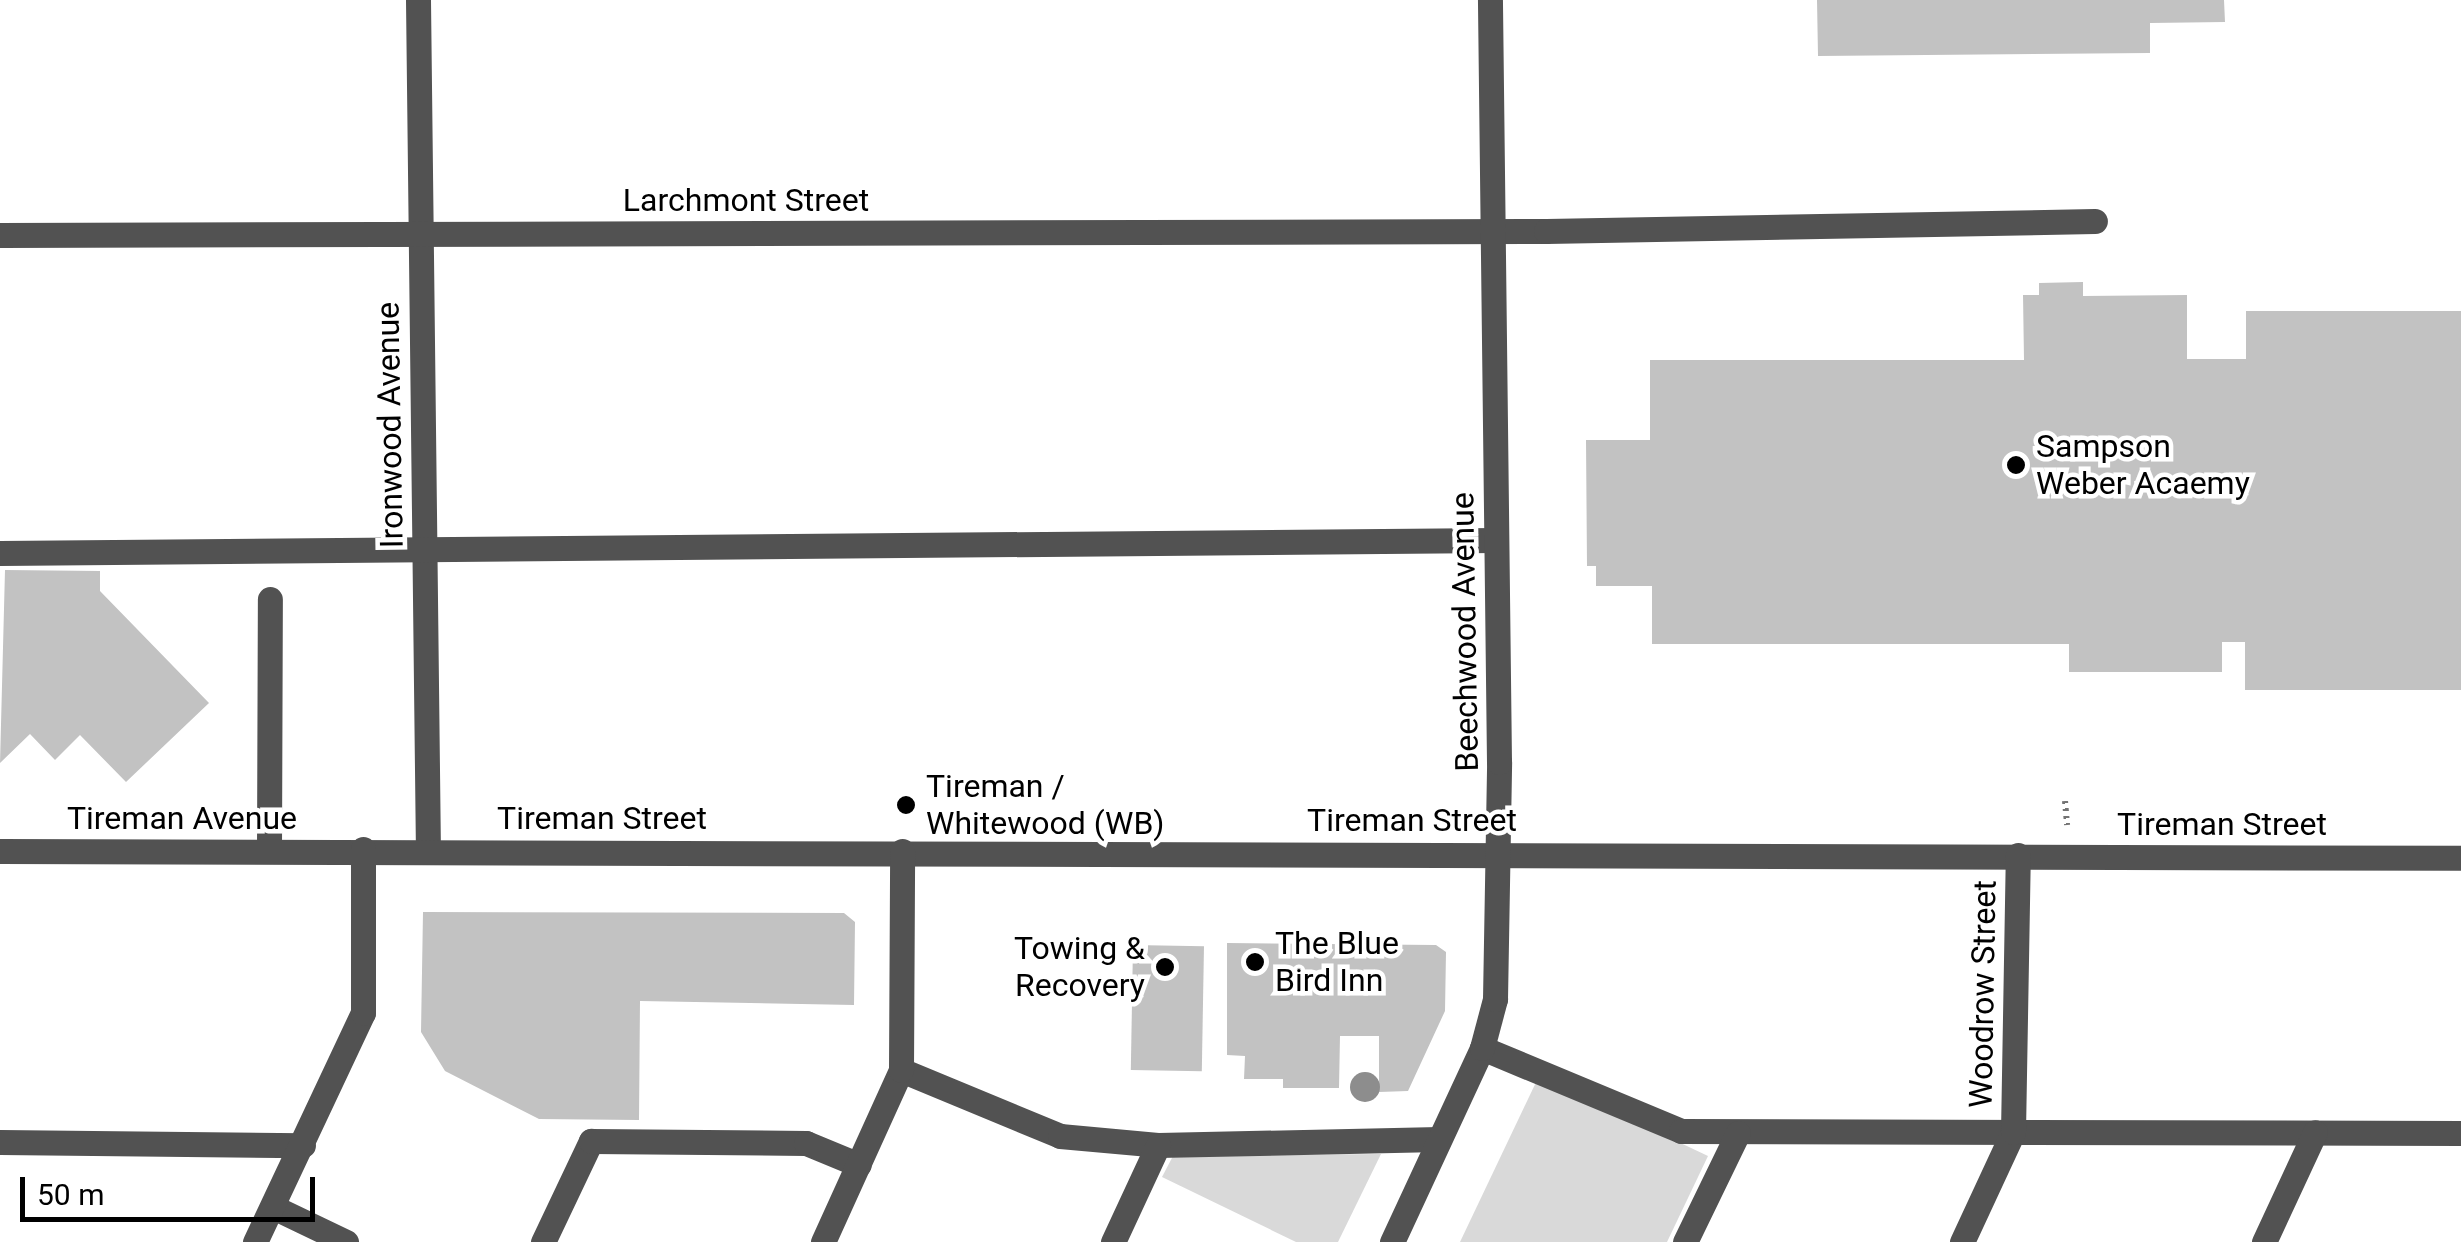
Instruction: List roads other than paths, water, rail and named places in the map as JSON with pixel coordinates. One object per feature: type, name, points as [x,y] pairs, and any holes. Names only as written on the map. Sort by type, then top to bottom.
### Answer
[{"type":"street","name":"Ironwood Avenue","points":[[418,0],[428,850]]},
{"type":"street","name":"Beechwood Avenue","points":[[1392,1242],[1482,1048],[1496,1000],[1490,0]]},
{"type":"street","name":"Larchmont Street","points":[[0,235],[1492,230],[2095,221]]},
{"type":"street","points":[[0,553],[1496,540]]},
{"type":"street","points":[[269,850],[270,599]]},
{"type":"street","points":[[255,1242],[363,1013],[363,849]]},
{"type":"street","name":"Tireman Street","points":[[363,849],[2461,858]]},
{"type":"street","name":"Tireman Avenue","points":[[0,851],[363,849]]},
{"type":"street","points":[[823,1242],[901,1070],[902,851]]},
{"type":"street","name":"Woodrow Street","points":[[1962,1242],[2013,1132],[2018,856]]},
{"type":"street","points":[[1482,1048],[1681,1132],[2461,1132]]},
{"type":"street","points":[[901,1070],[1060,1136],[1158,1145],[1439,1140]]},
{"type":"street","points":[[2264,1242],[2315,1132]]},
{"type":"street","points":[[1685,1242],[1738,1133]]},
{"type":"street","points":[[544,1242],[592,1140],[806,1142],[859,1165]]},
{"type":"street","points":[[0,1142],[303,1145]]},
{"type":"street","points":[[1112,1242],[1158,1145]]},
{"type":"street","points":[[273,1207],[346,1242]]},
{"type":"place","name":"Sampson Weber Acaemy","points":[[2016,465]]},
{"type":"place","name":"Tireman / Whitewood (WB)","points":[[906,805]]},
{"type":"place","name":"The Blue Bird Inn","points":[[1255,962]]},
{"type":"place","name":"Towing & Recovery","points":[[1165,967]]}]
